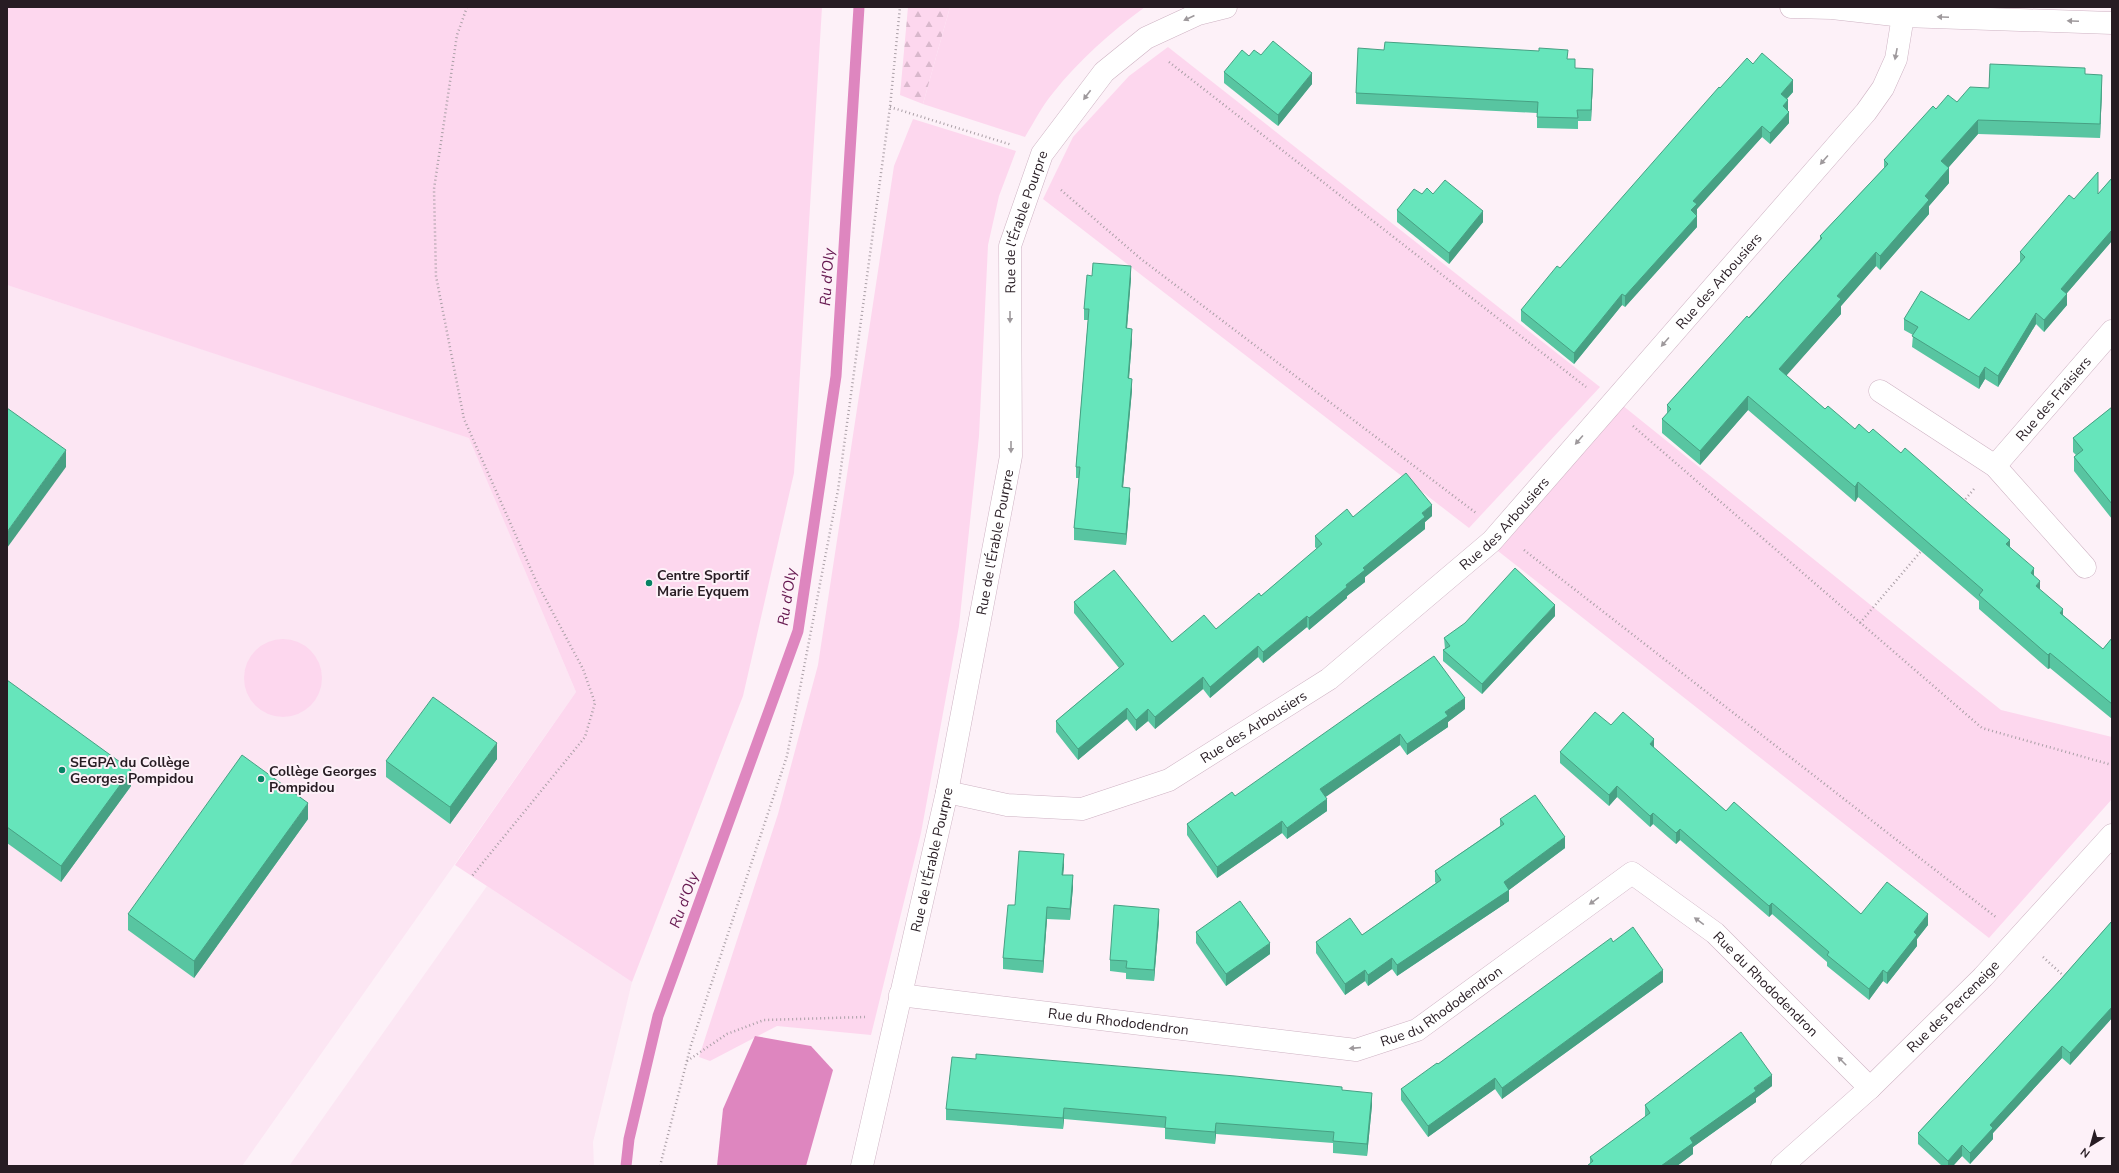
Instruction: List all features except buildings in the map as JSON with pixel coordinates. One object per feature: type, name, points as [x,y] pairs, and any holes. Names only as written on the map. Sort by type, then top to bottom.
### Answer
[{"type":"street","name":"Rue de l'Érable Pourpre","points":[[862,1166],[947,792],[1011,456],[1010,246],[1042,154],[1104,72],[1146,38],[1198,14],[1226,7]]},
{"type":"street","points":[[1791,7],[1832,8],[1903,16],[2112,22]]},
{"type":"street","name":"Rue des Arbousiers","points":[[947,792],[1007,805],[1082,809],[1169,780],[1329,679],[1492,541],[1866,112],[1883,88],[1896,59],[1903,16]]},
{"type":"street","name":"Rue des Fraisiers","points":[[1994,466],[2112,331]]},
{"type":"street","points":[[1880,391],[1994,466],[2085,567]]},
{"type":"street","name":"Rue des Perceneige","points":[[1782,1166],[1870,1088],[1983,977],[2112,835]]},
{"type":"street","name":"Rue du Rhododendron","points":[[900,995],[1356,1050],[1417,1030],[1632,873],[1715,933],[1870,1088]]},
{"type":"path","points":[[467,7],[457,35],[434,189],[436,276],[464,419],[537,583],[583,669],[595,703],[585,737],[472,876]]},
{"type":"path","points":[[660,1166],[687,1061],[787,756],[838,490],[890,107],[900,7]]},
{"type":"path","points":[[1165,59],[1587,387]]},
{"type":"path","points":[[890,107],[1042,154],[1056,186],[1141,258],[1500,531],[2020,936],[2072,982]]},
{"type":"path","points":[[1628,422],[1982,728],[2112,765]]},
{"type":"path","points":[[1958,508],[1994,466]]},
{"type":"path","points":[[1860,623],[1928,544]]},
{"type":"path","points":[[687,1061],[727,1034],[764,1020],[896,1016]]},
{"type":"shaded area","name":"Collège Georges Pompidou","points":[[7,285],[469,437],[576,692],[242,1166],[7,1166]]},
{"type":"shaded area","points":[[487,886],[632,982],[593,1142],[594,1166],[289,1166]]},
{"type":"shaded area","points":[[755,1036],[811,1046],[833,1070],[806,1166],[717,1166],[723,1109]]},
{"type":"green space","name":"Centre Sportif Marie Eyquem","points":[[7,7],[822,7],[794,473],[743,696],[632,982],[455,865],[576,692],[469,438],[7,285]]},
{"type":"green space","points":[[908,7],[950,7],[923,104],[900,95]]},
{"type":"green space","points":[[950,7],[1145,7],[1108,36],[1074,69],[1045,103],[1025,137],[923,104]]},
{"type":"green space","points":[[1168,47],[1600,387],[1469,528],[1043,199],[1073,137],[1129,76]]},
{"type":"green space","points":[[913,119],[1016,151],[999,196],[988,245],[979,436],[959,626],[921,833],[871,1035],[777,1026],[710,1061],[699,1057],[778,814],[818,665],[894,166]]},
{"type":"green space","points":[[1622,405],[2001,710],[2112,737],[2112,799],[1989,938],[1498,551]]},
{"type":"green space","points":[[283,639],[298,642],[305,646],[315,656],[319,663],[322,678],[319,693],[315,700],[305,710],[298,714],[283,717],[268,714],[261,710],[251,700],[247,693],[244,678],[247,663],[251,656],[261,646],[268,642]]},
{"type":"waterway","name":"Ru d'Oly","points":[[626,1166],[629,1139],[658,1016],[798,631],[836,376],[859,7]]},
{"type":"place","name":"Centre Sportif Marie Eyquem","points":[[649,583]]},
{"type":"place","name":"SEGPA du Collège Georges Pompidou","points":[[62,770]]},
{"type":"place","name":"Collège Georges Pompidou","points":[[261,779]]}]
